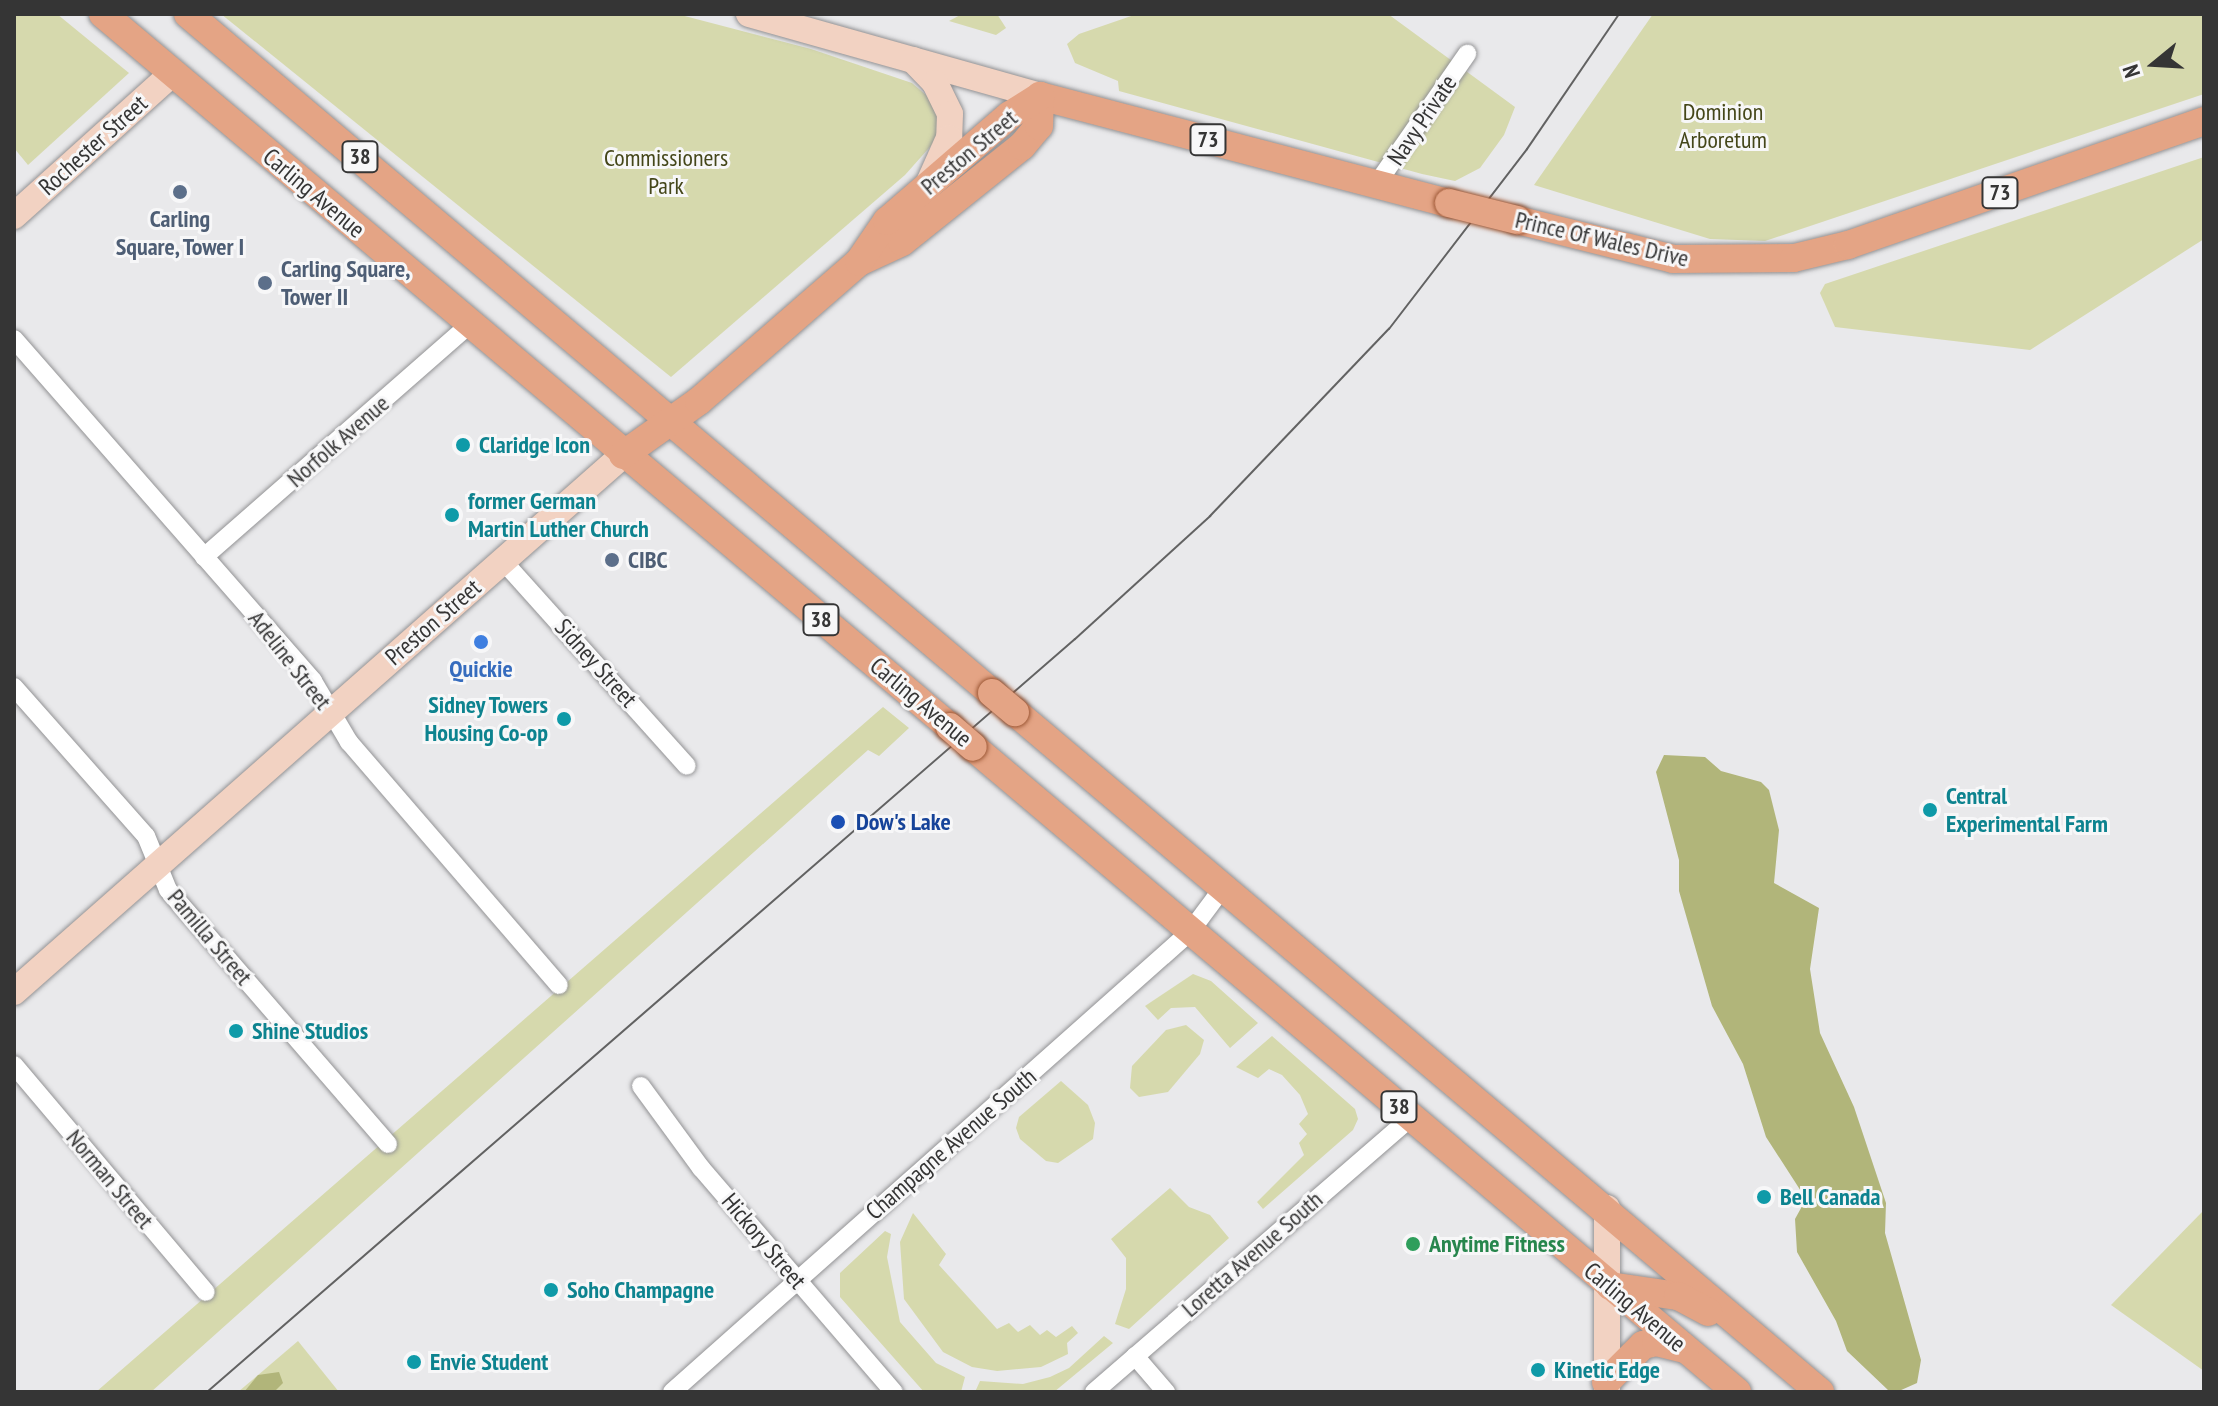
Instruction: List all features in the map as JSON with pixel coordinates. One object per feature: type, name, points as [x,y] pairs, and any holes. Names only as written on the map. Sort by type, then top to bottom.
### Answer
[{"type":"main road","name":"Carling Avenue","points":[[103,14],[1411,1117],[1606,1286],[1737,1392]]},
{"type":"main road","name":"38","points":[[188,14],[676,421],[1222,889],[1607,1208],[1820,1392]]},
{"type":"main road","points":[[749,14],[1040,96]]},
{"type":"main road","points":[[913,60],[935,83],[950,114],[949,138],[928,185]]},
{"type":"main road","name":"Rochester Street","points":[[14,216],[173,73]]},
{"type":"main road","name":"Preston Street","points":[[859,262],[902,242],[1022,146],[1039,126],[1040,96]]},
{"type":"main road","name":"Preston Street","points":[[14,992],[623,455],[676,421],[859,262],[887,221],[928,185],[1010,115],[1040,96]]},
{"type":"main road","name":"Prince Of Wales Drive","points":[[1040,96],[1376,185],[1673,259],[1794,258],[1848,245],[2204,121]]},
{"type":"main road","points":[[1606,1387],[1607,1208]]},
{"type":"main road","points":[[1606,1286],[1678,1296],[1775,1355]]},
{"type":"main road","points":[[1606,1387],[1643,1345],[1656,1342],[1686,1349]]},
{"type":"street","name":"Navy Private","points":[[1376,185],[1467,54]]},
{"type":"street","name":"Norfolk Avenue","points":[[204,557],[470,324]]},
{"type":"street","name":"Adeline Street","points":[[14,339],[313,681],[349,742],[559,985]]},
{"type":"street","name":"Sidney Street","points":[[503,561],[687,766]]},
{"type":"street","name":"Pamilla Street","points":[[14,687],[146,836],[168,890],[388,1144]]},
{"type":"street","name":"Champagne Avenue South","points":[[672,1392],[1190,932],[1222,889]]},
{"type":"street","name":"Norman Street","points":[[14,1065],[206,1292]]},
{"type":"street","name":"Hickory Street","points":[[641,1086],[701,1168],[894,1392]]},
{"type":"street","name":"Loretta Avenue South","points":[[1094,1392],[1411,1117]]},
{"type":"street","points":[[1135,1356],[1166,1392]]},
{"type":"green space","points":[[14,14],[57,14],[129,73],[28,165],[14,148]]},
{"type":"green space","name":"Commissioners Park","points":[[221,14],[677,14],[811,49],[912,83],[933,101],[939,115],[937,139],[905,175],[671,377]]},
{"type":"green space","points":[[962,14],[997,14],[1006,28],[996,35],[949,21]]},
{"type":"green space","points":[[1137,14],[1388,14],[1515,107],[1504,135],[1480,168],[1455,181],[1422,174],[1119,91],[1118,81],[1075,63],[1067,44],[1079,34]]},
{"type":"green space","name":"Dominion Arboretum","points":[[1653,14],[2204,14],[2204,94],[1765,241],[1710,239],[1534,185]]},
{"type":"green space","points":[[2204,157],[2204,239],[2030,350],[1835,327],[1820,293],[1825,284]]},
{"type":"green space","points":[[883,707],[909,728],[879,756],[868,750],[151,1392],[96,1392]]},
{"type":"green space","points":[[1664,755],[1705,757],[1721,771],[1761,782],[1769,790],[1779,830],[1774,883],[1819,908],[1810,969],[1820,1033],[1854,1107],[1886,1203],[1885,1233],[1921,1360],[1917,1383],[1899,1391],[1888,1390],[1847,1351],[1836,1321],[1797,1252],[1795,1219],[1806,1199],[1766,1137],[1743,1064],[1712,1006],[1679,891],[1679,860],[1656,772]]},
{"type":"green space","points":[[1193,974],[1211,981],[1258,1023],[1230,1048],[1195,1007],[1171,1008],[1158,1020],[1145,1006]]},
{"type":"green space","points":[[1186,1025],[1204,1040],[1200,1054],[1168,1092],[1139,1097],[1130,1088],[1132,1066],[1166,1030]]},
{"type":"green space","points":[[1272,1036],[1355,1109],[1358,1119],[1353,1130],[1263,1209],[1257,1202],[1304,1155],[1299,1143],[1307,1134],[1299,1124],[1308,1114],[1300,1095],[1282,1075],[1269,1069],[1258,1078],[1236,1067]]},
{"type":"green space","points":[[1061,1081],[1088,1105],[1095,1123],[1093,1139],[1058,1163],[1046,1161],[1020,1139],[1016,1128],[1019,1117]]},
{"type":"green space","points":[[1170,1188],[1189,1207],[1210,1215],[1229,1238],[1129,1329],[1115,1324],[1126,1289],[1126,1258],[1111,1239]]},
{"type":"green space","points":[[2204,1210],[2204,1371],[2111,1305]]},
{"type":"green space","points":[[913,1213],[946,1254],[939,1265],[997,1329],[1009,1323],[1018,1332],[1030,1325],[1040,1335],[1047,1330],[1056,1337],[1072,1326],[1078,1333],[1067,1343],[1068,1354],[1041,1367],[997,1371],[972,1367],[943,1352],[904,1299],[900,1242]]},
{"type":"green space","points":[[885,1231],[891,1234],[887,1257],[900,1322],[936,1363],[965,1377],[961,1392],[924,1392],[840,1297],[840,1273]]},
{"type":"green space","points":[[1104,1336],[1113,1343],[1054,1392],[975,1392],[980,1381],[1023,1384],[1050,1377],[1069,1368]]},
{"type":"green space","points":[[298,1341],[339,1392],[238,1392]]},
{"type":"green space","points":[[279,1372],[283,1383],[274,1392],[244,1392],[258,1375]]},
{"type":"tram line","points":[[207,1392],[1075,639],[1210,516],[1389,329],[1527,149],[1619,14]]},
{"type":"place","name":"Carling Square, Tower I","points":[[180,192]]},
{"type":"place","name":"Carling Square, Tower II","points":[[265,283]]},
{"type":"place","name":"Claridge Icon","points":[[463,445]]},
{"type":"place","name":"former German Martin Luther Church","points":[[452,515]]},
{"type":"place","name":"CIBC","points":[[612,560]]},
{"type":"place","name":"Quickie","points":[[481,642]]},
{"type":"place","name":"Sidney Towers Housing Co-op","points":[[564,719]]},
{"type":"place","name":"Central Experimental Farm","points":[[1930,810]]},
{"type":"place","name":"Dow's Lake","points":[[838,822]]},
{"type":"place","name":"Shine Studios","points":[[236,1031]]},
{"type":"place","name":"Bell Canada","points":[[1764,1197]]},
{"type":"place","name":"Anytime Fitness","points":[[1413,1244]]},
{"type":"place","name":"Soho Champagne","points":[[551,1290]]},
{"type":"place","name":"Envie Student","points":[[414,1362]]},
{"type":"place","name":"Kinetic Edge","points":[[1538,1370]]}]
